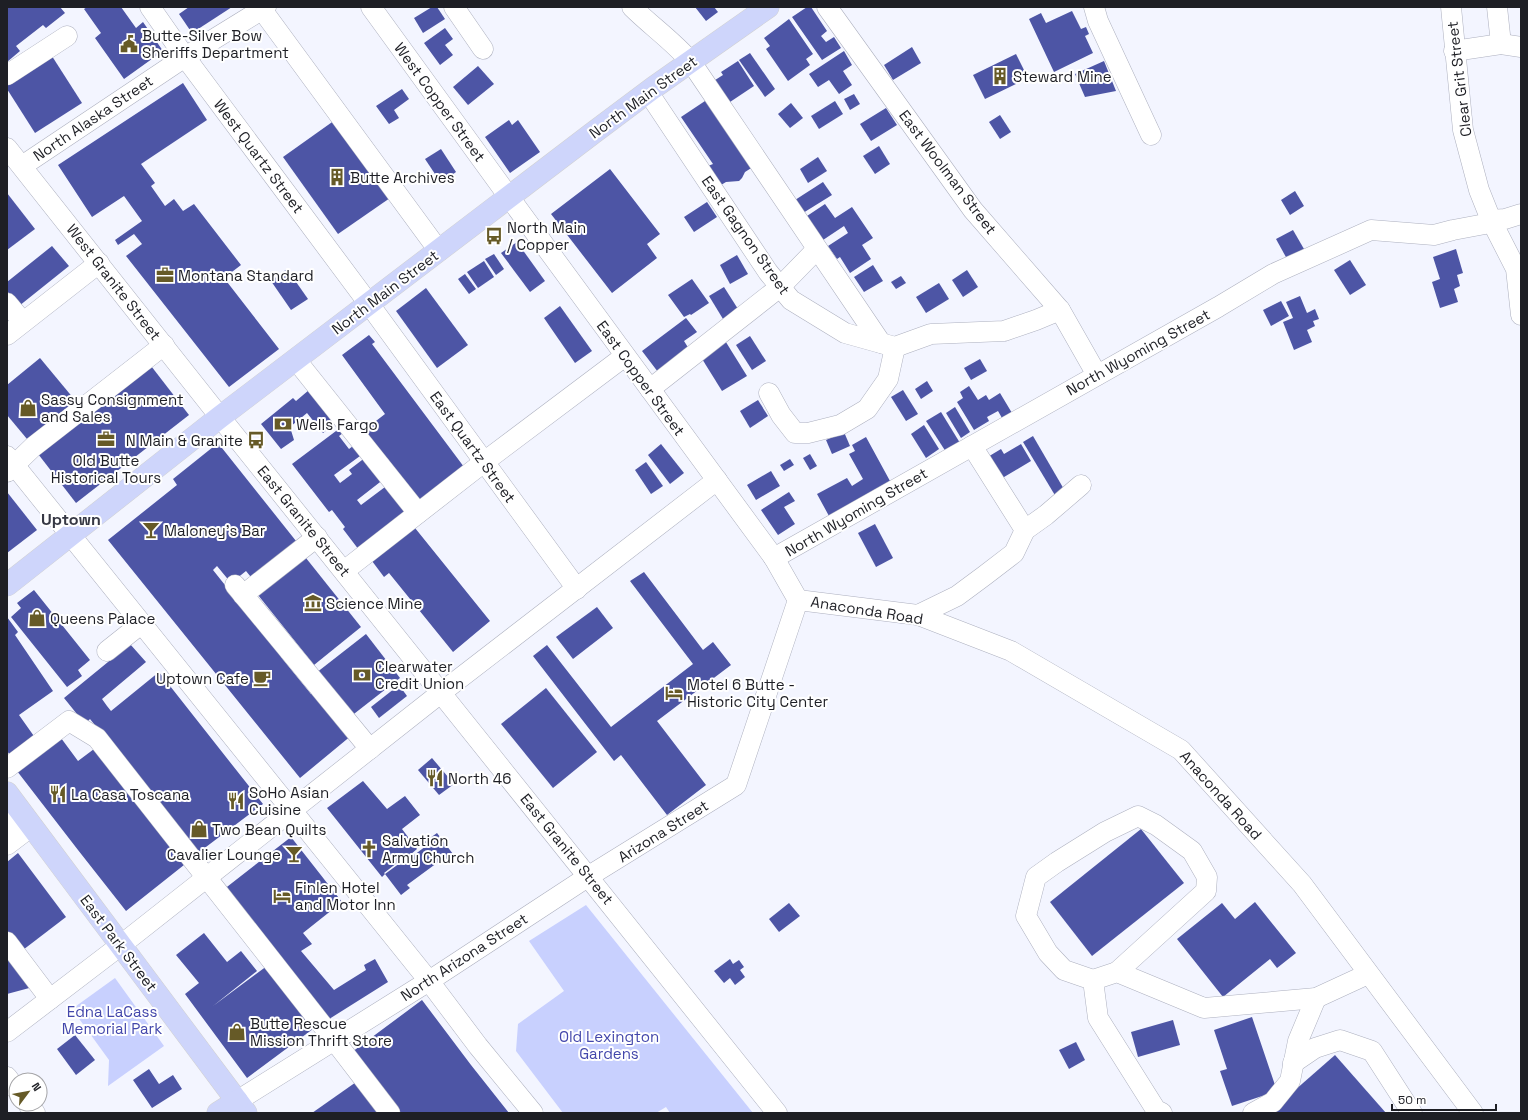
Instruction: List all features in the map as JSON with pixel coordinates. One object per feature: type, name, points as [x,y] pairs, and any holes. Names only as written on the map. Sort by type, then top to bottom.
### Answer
[{"type":"main road","name":"North Main Street","points":[[7,585],[220,417],[509,197],[648,92],[768,7]]},
{"type":"main road","name":"East Park Street","points":[[18,815],[121,945],[242,1107]]},
{"type":"main road","points":[[218,1113],[242,1107]]},
{"type":"street","name":"West Quartz Street","points":[[150,7],[184,56],[369,304]]},
{"type":"street","name":"West Copper Street","points":[[371,7],[509,197]]},
{"type":"street","points":[[454,7],[482,49]]},
{"type":"street","points":[[632,7],[652,26],[668,38],[691,62],[817,249],[888,345],[888,379],[867,409],[840,424],[808,433],[795,433],[780,415],[769,393]]},
{"type":"street","name":"East Woolman Street","points":[[827,7],[973,210],[1060,310],[1097,375]]},
{"type":"street","points":[[1094,7],[1098,21],[1151,134]]},
{"type":"street","name":"Clear Grit Street","points":[[1451,7],[1454,52],[1463,130],[1479,190],[1491,220],[1516,269],[1521,315]]},
{"type":"street","points":[[1497,7],[1501,44]]},
{"type":"street","name":"North Alaska Street","points":[[22,166],[184,56],[263,8]]},
{"type":"street","points":[[263,8],[439,251]]},
{"type":"street","points":[[7,75],[67,36]]},
{"type":"street","points":[[1454,52],[1501,44],[1521,47]]},
{"type":"street","name":"East Gagnon Street","points":[[648,92],[768,272],[791,300],[845,333],[888,345]]},
{"type":"street","name":"West Granite Street","points":[[7,148],[220,417]]},
{"type":"street","name":"East Copper Street","points":[[509,197],[774,558],[798,600]]},
{"type":"street","name":"North Wyoming Street","points":[[774,558],[1218,307],[1273,274],[1371,230],[1434,235],[1485,224],[1491,220],[1505,219],[1521,214]]},
{"type":"street","points":[[650,389],[780,287],[817,249]]},
{"type":"street","points":[[7,335],[99,263]]},
{"type":"street","points":[[7,303],[23,322]]},
{"type":"street","name":"East Quartz Street","points":[[369,304],[576,589]]},
{"type":"street","points":[[888,345],[931,334],[1004,331],[1060,310]]},
{"type":"street","points":[[164,345],[10,465],[71,536],[429,981],[478,1046],[533,1113]]},
{"type":"street","points":[[344,571],[484,462],[625,356]]},
{"type":"street","points":[[296,360],[418,513]]},
{"type":"street","name":"East Granite Street","points":[[220,417],[442,692],[777,1113]]},
{"type":"street","points":[[972,446],[1025,530]]},
{"type":"street","points":[[7,1032],[121,945],[442,692],[716,480]]},
{"type":"street","points":[[918,615],[957,596],[1014,553],[1025,530],[1081,485]]},
{"type":"street","points":[[317,537],[239,590],[370,749]]},
{"type":"street","name":"Anaconda Road","points":[[798,600],[918,615],[1011,651],[1181,750],[1302,884],[1473,1113]]},
{"type":"street","name":"Arizona Street","points":[[589,876],[736,785],[798,600]]},
{"type":"street","points":[[107,651],[141,624]]},
{"type":"street","points":[[7,768],[69,721],[97,738],[390,1113]]},
{"type":"street","points":[[7,836],[18,815]]},
{"type":"street","points":[[7,845],[18,815]]},
{"type":"street","points":[[1138,816],[1156,825],[1192,851],[1207,877],[1206,891],[1117,972],[1092,980],[1064,970],[1048,953],[1026,916],[1036,877],[1105,832],[1138,816]]},
{"type":"street","name":"North Arizona Street","points":[[242,1107],[334,1040],[429,981],[589,876]]},
{"type":"street","points":[[7,942],[50,999]]},
{"type":"street","points":[[1117,972],[1204,1008],[1316,998],[1368,974]]},
{"type":"street","points":[[1092,980],[1098,1018],[1156,1110],[1162,1113]]},
{"type":"street","points":[[1253,1113],[1273,1102],[1290,1081],[1298,1041],[1316,998]]},
{"type":"street","points":[[1293,1063],[1315,1048],[1340,1040],[1372,1051],[1412,1113]]},
{"type":"green space","name":"Old Lexington Gardens","points":[[586,905],[753,1113],[670,1113],[666,1107],[656,1113],[563,1113],[516,1051],[518,1024],[564,991],[529,941]]},
{"type":"green space","name":"Edna LaCass Memorial Park","points":[[115,978],[164,1046],[108,1086],[109,1060],[72,1009]]},
{"type":"building","points":[[7,7],[60,7],[65,13],[46,28],[43,25],[16,46],[20,51],[7,62]]},
{"type":"building","name":"Butte-Silver Bow Sheriffs Department","points":[[87,7],[121,7],[136,28],[143,22],[163,51],[124,79],[95,38],[101,33],[84,9]]},
{"type":"building","points":[[189,7],[232,7],[192,33],[179,14]]},
{"type":"building","points":[[432,7],[437,7],[445,19],[423,33],[414,18]]},
{"type":"building","points":[[695,7],[714,7],[718,12],[706,21]]},
{"type":"building","points":[[807,7],[811,7],[827,31],[821,36],[826,42],[834,37],[841,48],[822,60],[792,17]]},
{"type":"building","points":[[1072,11],[1081,29],[1086,27],[1089,34],[1085,36],[1093,53],[1054,72],[1029,19],[1041,13],[1046,23]]},
{"type":"building","points":[[789,19],[813,54],[806,59],[810,65],[788,81],[766,49],[770,46],[764,38]]},
{"type":"building","points":[[445,28],[453,39],[445,45],[453,55],[440,65],[424,43]]},
{"type":"building","points":[[912,47],[921,63],[893,80],[884,65]]},
{"type":"building","points":[[844,51],[852,65],[843,71],[852,85],[839,94],[829,80],[818,87],[809,74]]},
{"type":"building","points":[[50,53],[82,103],[35,133],[7,89],[7,80]]},
{"type":"building","points":[[750,53],[775,89],[765,97],[739,60]]},
{"type":"building","name":"Steward Mine","points":[[1016,54],[1028,78],[985,99],[973,75]]},
{"type":"building","points":[[738,61],[754,86],[727,104],[712,82],[723,75],[721,72]]},
{"type":"building","points":[[1104,61],[1116,91],[1085,97],[1075,74]]},
{"type":"building","points":[[478,66],[494,84],[468,105],[453,87]]},
{"type":"building","points":[[183,83],[207,120],[141,164],[155,183],[151,186],[165,206],[174,199],[183,211],[194,204],[241,265],[224,278],[279,349],[229,387],[126,256],[142,244],[134,234],[118,245],[115,240],[142,221],[124,196],[92,217],[58,165]]},
{"type":"building","points":[[402,89],[409,99],[394,110],[399,118],[389,124],[376,106]]},
{"type":"building","points":[[854,94],[860,104],[850,110],[844,99]]},
{"type":"building","points":[[708,99],[756,165],[745,172],[739,181],[726,182],[721,185],[708,166],[713,164],[681,117]]},
{"type":"building","points":[[835,101],[843,114],[819,129],[811,116]]},
{"type":"building","points":[[791,103],[803,118],[790,128],[778,114]]},
{"type":"building","points":[[886,108],[897,125],[871,141],[860,124]]},
{"type":"building","points":[[1000,115],[1011,132],[1000,139],[989,122]]},
{"type":"building","name":"Butte Archives","points":[[335,120],[390,198],[338,234],[283,157]]},
{"type":"building","points":[[509,120],[512,125],[518,120],[540,152],[510,173],[485,137]]},
{"type":"building","points":[[879,146],[890,164],[875,174],[863,156]]},
{"type":"building","points":[[441,149],[456,172],[441,183],[425,159]]},
{"type":"building","points":[[818,157],[827,171],[808,183],[800,169]]},
{"type":"building","points":[[610,169],[660,234],[647,244],[657,258],[612,293],[551,214]]},
{"type":"building","points":[[823,182],[832,195],[803,213],[795,200]]},
{"type":"building","points":[[1295,191],[1304,206],[1290,215],[1281,200]]},
{"type":"building","points":[[7,193],[35,229],[7,250]]},
{"type":"building","points":[[707,202],[717,217],[694,232],[684,217]]},
{"type":"building","points":[[825,204],[835,218],[852,207],[873,238],[862,245],[871,259],[850,273],[840,257],[837,259],[828,246],[848,233],[844,226],[823,240],[807,216]]},
{"type":"building","points":[[1293,230],[1304,249],[1287,259],[1276,239]]},
{"type":"building","points":[[517,242],[545,281],[530,292],[501,253]]},
{"type":"building","points":[[52,246],[69,266],[19,306],[7,291],[7,282]]},
{"type":"building","points":[[1456,249],[1463,273],[1457,275],[1460,286],[1454,289],[1458,302],[1440,308],[1432,282],[1440,279],[1433,257]]},
{"type":"building","points":[[494,254],[504,269],[496,275],[485,259]]},
{"type":"building","points":[[737,255],[748,274],[730,284],[720,265]]},
{"type":"building","points":[[1350,260],[1366,285],[1350,295],[1334,270]]},
{"type":"building","points":[[484,261],[494,277],[478,288],[467,272]]},
{"type":"building","points":[[873,265],[883,281],[864,292],[854,277]]},
{"type":"building","points":[[287,269],[308,299],[291,310],[271,281]]},
{"type":"building","points":[[967,270],[978,287],[963,297],[952,280]]},
{"type":"building","points":[[465,274],[476,289],[469,294],[458,279]]},
{"type":"building","points":[[901,276],[906,283],[896,289],[891,282]]},
{"type":"building","points":[[692,279],[709,303],[691,315],[690,314],[684,317],[668,295]]},
{"type":"building","points":[[939,283],[949,299],[926,313],[916,297]]},
{"type":"building","points":[[724,287],[738,309],[723,319],[709,296]]},
{"type":"building","points":[[426,288],[468,345],[437,368],[396,311]]},
{"type":"building","points":[[1300,296],[1307,313],[1315,309],[1319,319],[1313,321],[1315,326],[1307,330],[1312,342],[1294,350],[1283,322],[1293,318],[1286,302]]},
{"type":"building","points":[[1281,301],[1289,316],[1271,326],[1263,310]]},
{"type":"building","points":[[560,306],[592,351],[575,363],[544,318]]},
{"type":"building","points":[[686,318],[697,332],[684,341],[689,349],[658,372],[642,351]]},
{"type":"building","points":[[369,335],[375,342],[372,344],[464,467],[422,504],[387,458],[381,463],[363,431],[385,414],[342,355]]},
{"type":"building","points":[[750,336],[766,361],[752,370],[736,345]]},
{"type":"building","points":[[724,339],[747,376],[722,391],[699,354]]},
{"type":"building","points":[[40,358],[79,405],[32,445],[7,415],[7,385]]},
{"type":"building","points":[[980,359],[987,371],[971,380],[964,368]]},
{"type":"building","points":[[148,362],[189,415],[76,503],[35,450]]},
{"type":"building","points":[[927,381],[933,391],[921,399],[915,389]]},
{"type":"building","points":[[969,386],[978,400],[986,395],[989,400],[1000,393],[1012,413],[1002,418],[998,411],[987,417],[989,421],[974,430],[957,402],[963,398],[960,392]]},
{"type":"building","points":[[309,390],[336,423],[323,433],[307,413],[290,427],[294,440],[281,449],[261,424],[293,398],[296,401]]},
{"type":"building","points":[[903,390],[918,414],[906,421],[891,397]]},
{"type":"building","points":[[758,400],[768,416],[750,428],[740,411]]},
{"type":"building","points":[[955,407],[970,432],[961,438],[946,413]]},
{"type":"building","points":[[941,412],[960,443],[946,452],[926,421]]},
{"type":"building","points":[[924,425],[939,449],[926,458],[911,434]]},
{"type":"building","points":[[340,428],[343,433],[339,436],[349,449],[353,446],[360,456],[334,475],[340,483],[352,474],[349,470],[366,457],[384,479],[357,500],[361,505],[389,484],[410,511],[359,550],[343,529],[345,527],[332,510],[329,512],[292,464]]},
{"type":"building","points":[[844,432],[850,446],[832,454],[826,440]]},
{"type":"building","points":[[1033,436],[1065,491],[1056,497],[1023,442]]},
{"type":"building","points":[[866,437],[890,481],[829,516],[817,494],[847,478],[852,486],[863,479],[849,454],[855,451],[852,445]]},
{"type":"building","points":[[218,443],[300,546],[255,582],[246,571],[231,583],[217,566],[213,570],[260,629],[285,654],[281,657],[311,694],[316,691],[352,735],[300,778],[108,540],[177,485],[173,479]]},
{"type":"building","points":[[661,444],[684,473],[670,484],[648,455]]},
{"type":"building","points":[[1021,444],[1031,461],[999,480],[986,458],[1001,449],[1004,454]]},
{"type":"building","points":[[810,454],[817,466],[810,470],[803,458]]},
{"type":"building","points":[[790,459],[794,465],[784,471],[780,465]]},
{"type":"building","points":[[646,462],[663,486],[651,494],[635,470]]},
{"type":"building","points":[[771,471],[780,486],[756,500],[747,485]]},
{"type":"building","points":[[7,492],[37,530],[7,553]]},
{"type":"building","points":[[789,492],[795,501],[784,507],[795,524],[778,535],[761,510]]},
{"type":"building","points":[[411,523],[490,621],[453,652],[389,573],[384,577],[369,557]]},
{"type":"building","points":[[875,524],[893,558],[876,567],[858,533]]},
{"type":"building","points":[[302,553],[361,627],[314,665],[254,590]]},
{"type":"building","name":"Motel 6 Butte - Historic City Center","points":[[644,572],[703,650],[713,642],[731,665],[657,721],[706,785],[667,815],[621,755],[614,761],[533,656],[547,645],[611,727],[693,664],[630,581]]},
{"type":"building","points":[[34,590],[90,660],[78,670],[82,676],[67,687],[11,617],[21,608],[17,603]]},
{"type":"building","points":[[597,607],[613,628],[573,659],[556,637]]},
{"type":"building","points":[[7,617],[18,632],[15,635],[53,691],[19,715],[36,739],[13,759],[7,751]]},
{"type":"building","points":[[366,634],[400,678],[350,717],[316,673]]},
{"type":"building","points":[[130,644],[146,662],[102,699],[111,711],[159,672],[263,804],[198,853],[90,719],[85,724],[64,698]]},
{"type":"building","points":[[399,685],[407,696],[379,718],[371,707]]},
{"type":"building","points":[[546,688],[597,752],[553,788],[501,724]]},
{"type":"building","points":[[61,738],[78,761],[94,749],[189,861],[126,911],[17,771]]},
{"type":"building","points":[[432,758],[454,784],[439,795],[418,770]]},
{"type":"building","points":[[363,781],[387,809],[405,796],[420,815],[402,829],[417,849],[403,861],[402,859],[384,873],[385,874],[382,877],[327,808]]},
{"type":"building","points":[[1141,829],[1184,883],[1092,956],[1050,902]]},
{"type":"building","points":[[437,833],[453,854],[442,862],[441,860],[407,885],[410,888],[401,895],[385,874],[400,863],[401,865],[426,846],[423,843]]},
{"type":"building","name":"Finlen Hotel and Motor Inn","points":[[291,837],[342,902],[303,933],[312,944],[301,951],[334,990],[366,970],[364,965],[375,959],[388,982],[326,1021],[223,890]]},
{"type":"building","points":[[18,853],[66,917],[19,953],[7,937],[7,862]]},
{"type":"building","points":[[1255,902],[1296,953],[1277,968],[1270,959],[1223,997],[1177,939],[1222,903],[1235,919]]},
{"type":"building","points":[[789,903],[800,916],[779,932],[769,919]]},
{"type":"building","points":[[204,933],[227,962],[241,951],[257,971],[213,1006],[271,963],[317,1026],[247,1078],[185,994],[199,983],[176,955]]},
{"type":"building","points":[[7,953],[33,987],[7,994]]},
{"type":"building","points":[[730,959],[733,964],[739,960],[744,967],[740,970],[745,977],[735,985],[730,978],[724,983],[714,971]]},
{"type":"building","points":[[422,1000],[509,1113],[399,1113],[352,1052]]},
{"type":"building","points":[[1252,1017],[1277,1091],[1232,1106],[1220,1071],[1227,1069],[1214,1030]]},
{"type":"building","points":[[1173,1020],[1180,1045],[1138,1057],[1131,1032]]},
{"type":"building","points":[[75,1035],[95,1060],[76,1075],[57,1049]]},
{"type":"building","points":[[1076,1042],[1085,1060],[1069,1069],[1059,1050]]},
{"type":"building","points":[[1335,1055],[1386,1113],[1269,1113]]},
{"type":"building","points":[[149,1069],[159,1084],[173,1075],[182,1089],[152,1108],[133,1080]]},
{"type":"building","points":[[359,1080],[382,1113],[312,1113]]},
{"type":"place","name":"Butte-Silver Bow Sheriffs Department","points":[[129,44]]},
{"type":"place","name":"Steward Mine","points":[[1000,76]]},
{"type":"place","name":"Butte Archives","points":[[337,177]]},
{"type":"place","name":"North Main / Copper","points":[[494,236]]},
{"type":"place","name":"Montana Standard","points":[[165,275]]},
{"type":"place","name":"Sassy Consignment and Sales","points":[[28,408]]},
{"type":"place","name":"Wells Fargo","points":[[283,424]]},
{"type":"place","name":"Old Butte Historical Tours","points":[[106,439]]},
{"type":"place","name":"N Main & Granite","points":[[256,440]]},
{"type":"place","name":"Maloney's Bar","points":[[151,530]]},
{"type":"place","name":"Science Mine","points":[[313,603]]},
{"type":"place","name":"Queens Palace","points":[[37,618]]},
{"type":"place","name":"Clearwater Credit Union","points":[[362,675]]},
{"type":"place","name":"Uptown Cafe","points":[[262,678]]},
{"type":"place","name":"Motel 6 Butte - Historic City Center","points":[[674,693]]},
{"type":"place","name":"North 46","points":[[435,778]]},
{"type":"place","name":"La Casa Toscana","points":[[58,794]]},
{"type":"place","name":"SoHo Asian Cuisine","points":[[236,801]]},
{"type":"place","name":"Two Bean Quilts","points":[[199,829]]},
{"type":"place","name":"Salvation Army Church","points":[[369,849]]},
{"type":"place","name":"Cavalier Lounge","points":[[294,854]]},
{"type":"place","name":"Finlen Hotel and Motor Inn","points":[[282,896]]},
{"type":"place","name":"Butte Rescue Mission Thrift Store","points":[[237,1032]]},
{"type":"district","name":"Uptown","points":[[71,519]]}]
